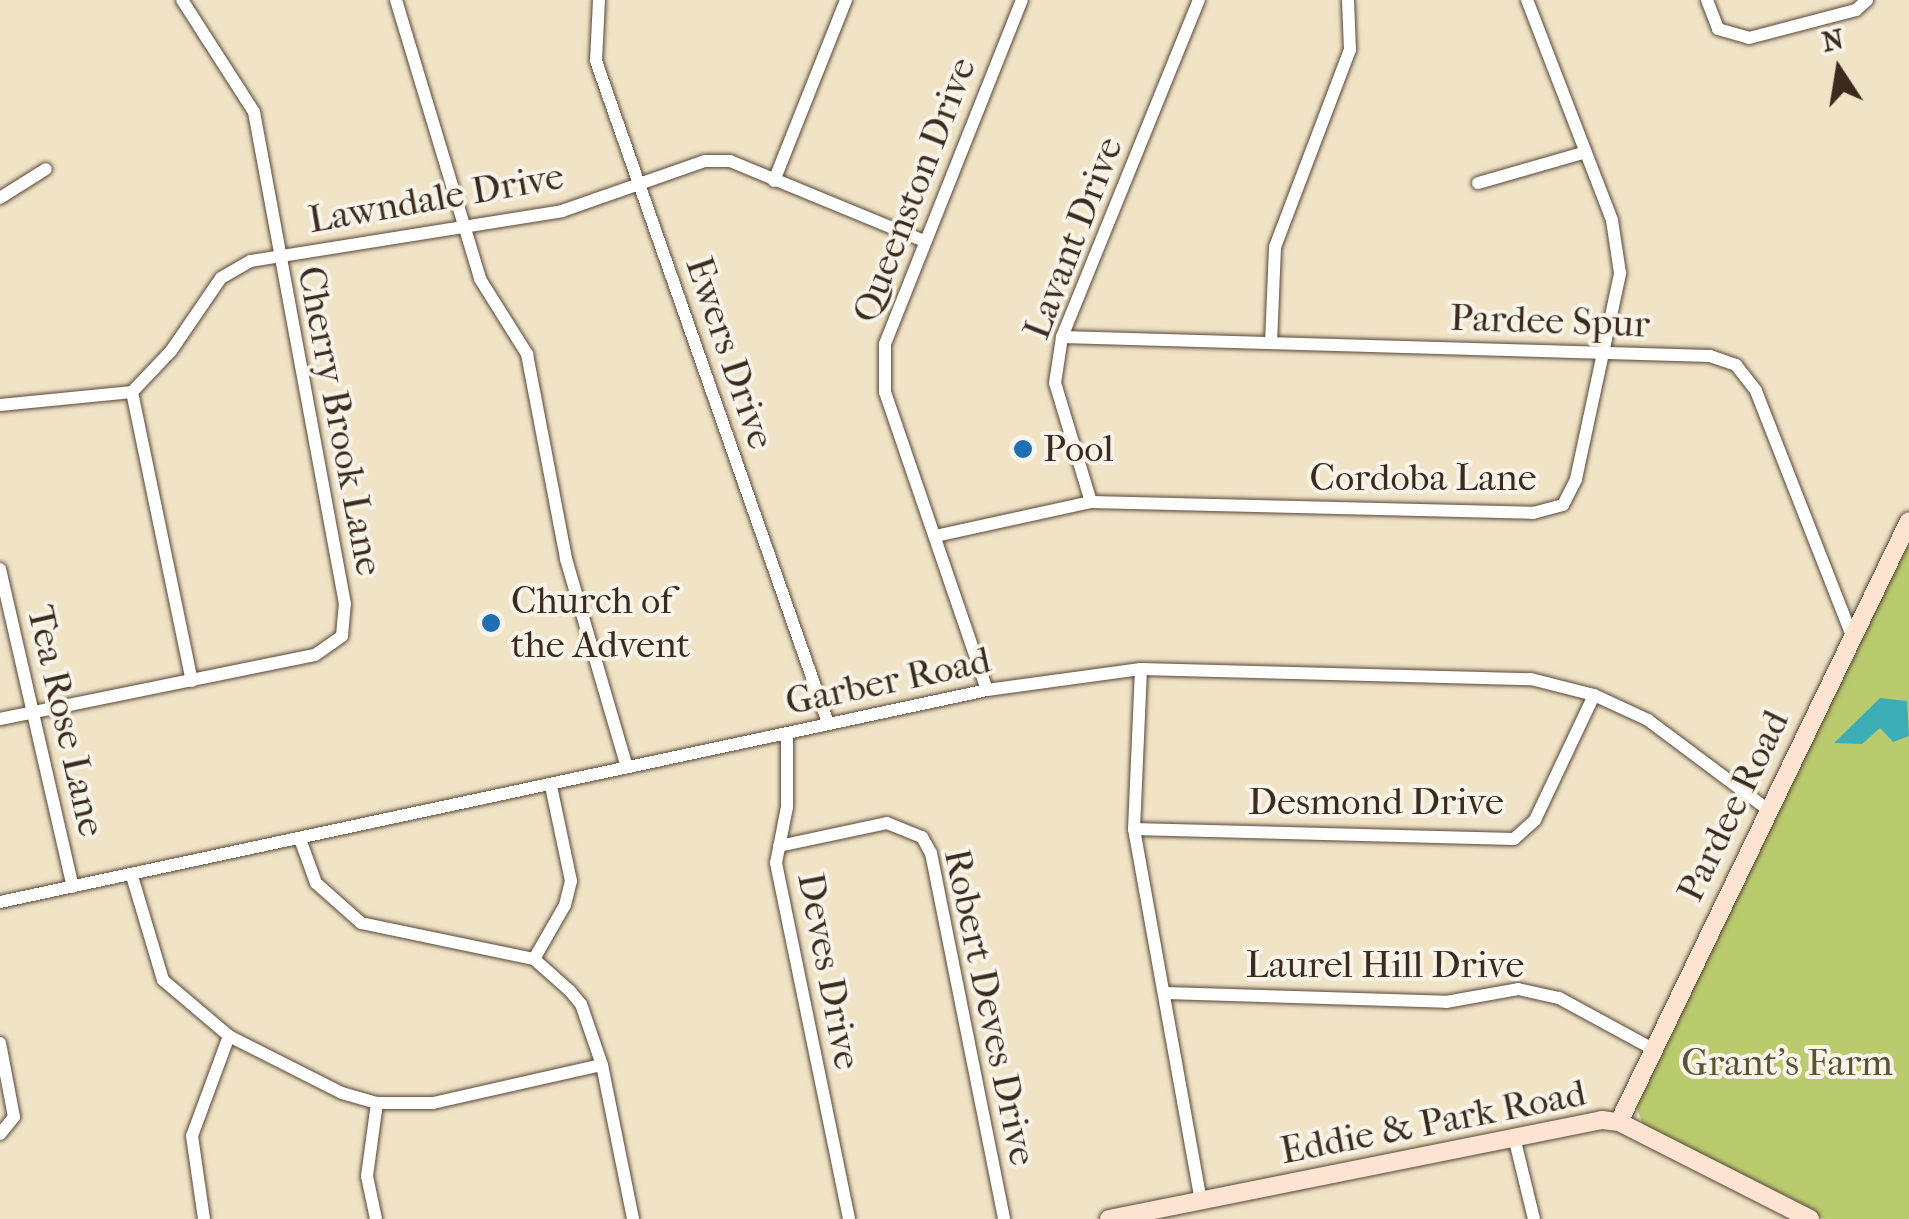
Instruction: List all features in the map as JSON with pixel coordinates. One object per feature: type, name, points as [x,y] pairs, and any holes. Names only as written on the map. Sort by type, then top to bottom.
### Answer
[{"type":"street","name":"Cherry Brook Lane","points":[[182,0],[254,112],[345,604],[342,636],[315,655],[192,681]]},
{"type":"street","points":[[396,0],[480,280],[527,354],[566,559],[627,767]]},
{"type":"street","name":"Ewers Drive","points":[[600,0],[596,61],[828,722]]},
{"type":"street","points":[[774,181],[846,0]]},
{"type":"street","name":"Queenston Drive","points":[[988,690],[884,392],[885,344],[922,240],[1022,0]]},
{"type":"street","name":"Lavant Drive","points":[[1091,502],[1055,383],[1062,337],[1198,0]]},
{"type":"street","points":[[1271,343],[1275,247],[1350,50],[1348,0]]},
{"type":"street","name":"Cordoba Lane","points":[[935,536],[1091,502],[1546,513],[1563,505],[1576,479],[1620,273],[1617,239],[1527,0]]},
{"type":"street","points":[[1707,0],[1718,29],[1749,38],[1856,10],[1867,0]]},
{"type":"street","points":[[1478,183],[1586,152]]},
{"type":"street","name":"Lawndale Drive","points":[[132,392],[171,351],[221,278],[251,261],[562,211],[717,160],[922,240]]},
{"type":"street","points":[[0,198],[46,169]]},
{"type":"street","name":"Pardee Spur","points":[[1062,337],[1710,356],[1736,365],[1756,391],[1853,639]]},
{"type":"street","points":[[0,405],[132,392],[192,681],[0,720]]},
{"type":"street","name":"Pardee Road","points":[[1619,1122],[1651,1048],[1909,521]]},
{"type":"street","name":"Tea Rose Lane","points":[[0,569],[37,712],[72,887]]},
{"type":"street","points":[[1141,670],[1134,830],[1201,1200]]},
{"type":"street","name":"Garber Road","points":[[0,902],[551,786],[828,722],[988,690],[1141,670],[1531,679],[1594,695],[1648,720],[1767,810]]},
{"type":"street","name":"Desmond Drive","points":[[1134,830],[1514,839],[1535,820],[1594,695]]},
{"type":"street","name":"Deves Drive","points":[[786,734],[787,807],[776,863],[849,1219]]},
{"type":"street","points":[[534,959],[565,905],[571,881],[551,786]]},
{"type":"street","name":"Robert Deves Drive","points":[[779,846],[886,823],[922,837],[932,854],[1004,1219]]},
{"type":"street","points":[[300,839],[316,883],[361,923],[534,959],[582,1004],[602,1065],[633,1219]]},
{"type":"street","points":[[132,876],[163,980],[230,1036],[331,1088],[377,1103],[433,1103],[602,1065]]},
{"type":"street","name":"Laurel Hill Drive","points":[[1166,992],[1446,1002],[1518,990],[1559,998],[1651,1048]]},
{"type":"street","points":[[204,1219],[192,1136],[230,1036]]},
{"type":"street","points":[[0,1042],[14,1116],[0,1134]]},
{"type":"street","points":[[376,1219],[367,1176],[377,1103]]},
{"type":"street","name":"Eddie & Park Road","points":[[1109,1219],[1514,1137],[1619,1122],[1810,1219]]},
{"type":"street","points":[[1514,1137],[1534,1219]]},
{"type":"green space","name":"Grant's Farm","points":[[1909,535],[1909,1219],[1824,1219],[1644,1127],[1636,1106]]},
{"type":"water","points":[[1880,698],[1907,701],[1909,736],[1893,742],[1880,728],[1862,744],[1834,743]]},
{"type":"place","name":"Pool","points":[[1023,449]]},
{"type":"place","name":"Church of the Advent","points":[[491,623]]}]
